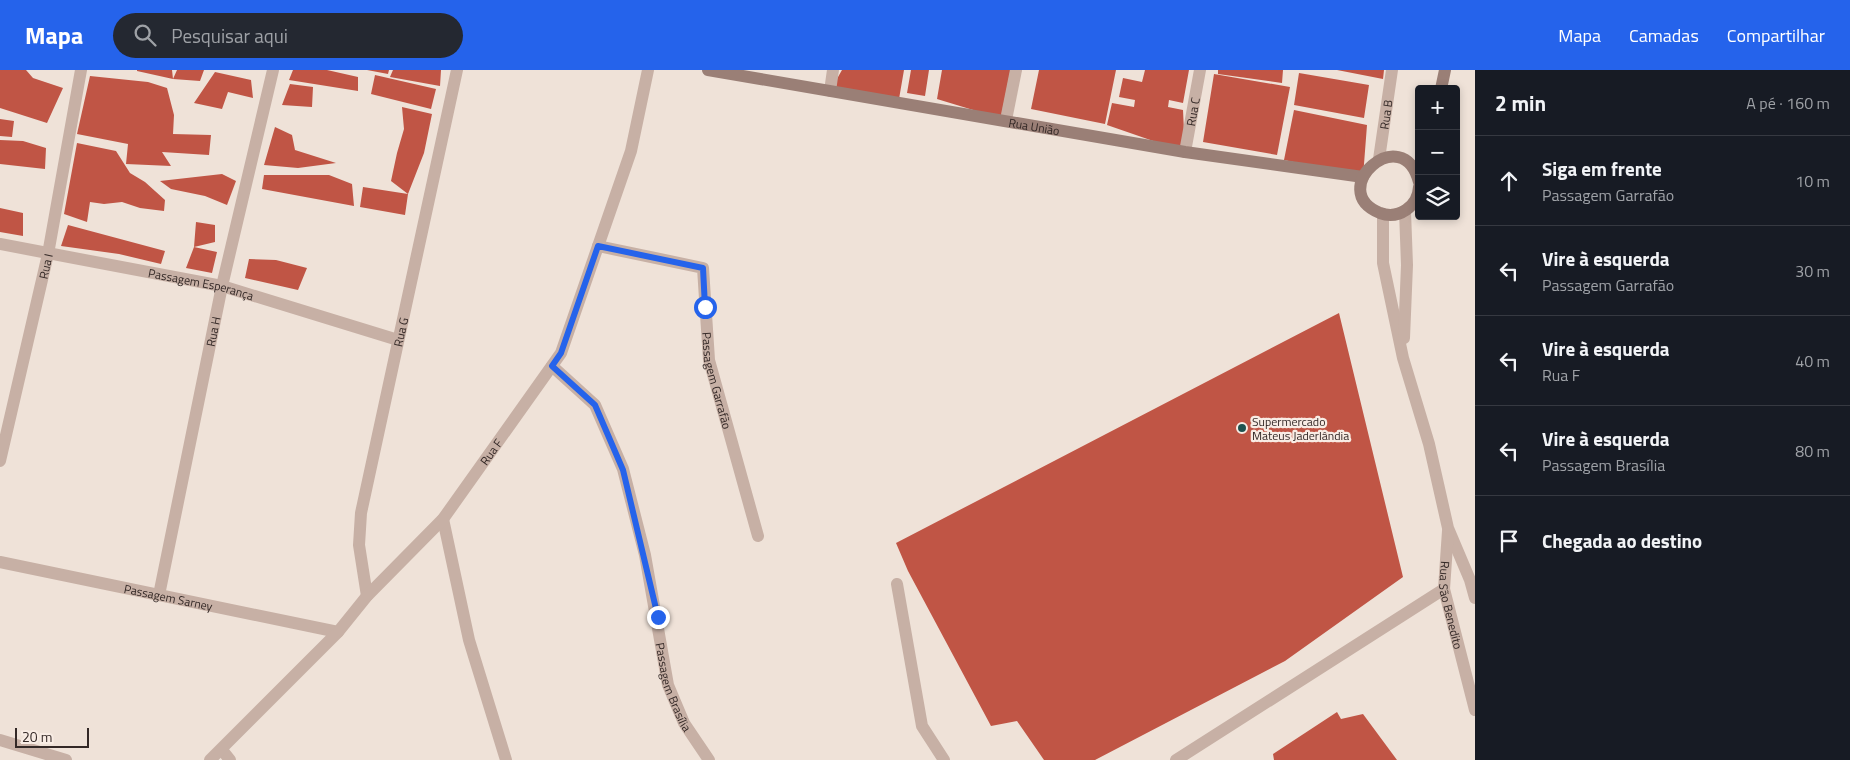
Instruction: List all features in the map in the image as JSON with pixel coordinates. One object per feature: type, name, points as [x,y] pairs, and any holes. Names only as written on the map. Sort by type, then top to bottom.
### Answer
[{"type":"main road","name":"Rua União","points":[[708,70],[1185,152],[1363,177]]},
{"type":"main road","points":[[1442,85],[1445,70]]},
{"type":"main road","points":[[1415,200],[1405,211],[1390,215],[1383,214],[1367,204],[1363,196],[1363,177],[1378,159],[1396,158],[1405,161],[1416,175]]},
{"type":"street","name":"Rua I","points":[[0,460],[48,254],[81,70]]},
{"type":"street","name":"Rua H","points":[[159,595],[222,286],[273,70]]},
{"type":"street","name":"Rua G","points":[[367,596],[358,545],[361,513],[457,70]]},
{"type":"street","name":"Rua F","points":[[210,760],[338,632],[367,596],[443,519],[561,353],[631,151],[648,70]]},
{"type":"street","points":[[830,92],[833,70]]},
{"type":"street","points":[[1006,120],[1016,70]]},
{"type":"street","name":"Rua C","points":[[1185,152],[1200,70]]},
{"type":"street","name":"Rua B","points":[[1378,159],[1392,70]]},
{"type":"street","name":"Rua São Benedito","points":[[1403,358],[1407,265],[1405,211]]},
{"type":"street","name":"Rua São Benedito","points":[[1383,214],[1383,263],[1403,358],[1429,444],[1448,528],[1470,580],[1475,598]]},
{"type":"street","name":"Passagem Esperança","points":[[0,244],[222,286],[398,340]]},
{"type":"street","name":"Passagem Garrafão","points":[[598,246],[703,268],[709,360],[758,536]]},
{"type":"street","name":"Passagem Brasília","points":[[552,366],[595,405],[623,470],[647,564],[668,685],[684,723],[709,760]]},
{"type":"street","points":[[443,519],[469,640],[506,760]]},
{"type":"street","name":"Rua São Benedito","points":[[1448,528],[1444,589],[1475,710]]},
{"type":"street","name":"Passagem Sarney","points":[[0,562],[338,632]]},
{"type":"street","points":[[897,584],[922,726],[944,760]]},
{"type":"street","points":[[1176,760],[1444,589]]},
{"type":"street","points":[[0,740],[66,760]]},
{"type":"street","points":[[222,750],[230,760]]},
{"type":"building","points":[[0,70],[26,70],[33,78],[63,88],[47,123],[0,108]]},
{"type":"building","points":[[172,70],[173,79],[137,71]]},
{"type":"building","points":[[177,70],[204,70],[200,81],[173,79]]},
{"type":"building","points":[[293,70],[327,70],[358,77],[358,91],[289,80]]},
{"type":"building","points":[[367,70],[389,70],[388,74]]},
{"type":"building","points":[[393,70],[441,70],[440,86],[390,77]]},
{"type":"building","points":[[842,70],[904,70],[899,99],[830,91]]},
{"type":"building","points":[[911,70],[929,70],[925,96],[907,93]]},
{"type":"building","points":[[942,70],[1012,70],[1006,120],[937,99]]},
{"type":"building","points":[[1039,70],[1116,70],[1105,124],[1031,109]]},
{"type":"building","points":[[1145,70],[1189,70],[1183,103],[1169,100],[1168,107],[1183,110],[1185,152],[1107,125],[1112,103],[1134,107],[1135,100],[1119,97],[1123,78],[1142,82]]},
{"type":"building","points":[[1218,70],[1283,70],[1282,83],[1218,74]]},
{"type":"building","points":[[1337,70],[1384,70],[1383,79]]},
{"type":"building","points":[[215,72],[251,80],[253,98],[228,92],[222,109],[194,103]]},
{"type":"building","points":[[1299,73],[1369,85],[1364,118],[1294,105]]},
{"type":"building","points":[[1214,74],[1290,87],[1277,155],[1203,142]]},
{"type":"building","points":[[375,75],[436,89],[431,109],[371,94]]},
{"type":"building","points":[[90,76],[148,82],[167,88],[174,115],[173,134],[211,135],[209,155],[162,152],[171,166],[126,164],[128,144],[77,134]]},
{"type":"building","points":[[290,84],[313,87],[312,107],[282,105]]},
{"type":"building","points":[[402,107],[432,114],[424,153],[408,194],[391,181],[404,129]]},
{"type":"building","points":[[1294,110],[1367,125],[1363,177],[1284,160]]},
{"type":"building","points":[[0,119],[14,121],[12,137],[0,136]]},
{"type":"building","points":[[275,127],[292,135],[295,150],[336,163],[298,168],[264,165]]},
{"type":"building","points":[[0,140],[23,141],[46,148],[45,169],[0,164]]},
{"type":"building","points":[[77,143],[116,151],[130,173],[145,182],[165,200],[164,211],[140,208],[122,202],[104,204],[90,202],[87,222],[64,214]]},
{"type":"building","points":[[222,174],[236,181],[227,205],[205,196],[171,189],[160,181]]},
{"type":"building","points":[[264,175],[329,175],[352,184],[354,206],[262,189]]},
{"type":"building","points":[[363,187],[408,194],[405,215],[360,207]]},
{"type":"building","points":[[0,208],[23,213],[23,236],[0,232]]},
{"type":"building","points":[[196,222],[215,225],[215,242],[194,247]]},
{"type":"building","points":[[68,225],[165,251],[161,264],[119,254],[61,246]]},
{"type":"building","points":[[194,247],[217,252],[212,273],[186,268]]},
{"type":"building","points":[[249,259],[276,260],[307,268],[298,290],[245,278]]},
{"type":"building","name":"Supermercado Mateus Jaderlândia","points":[[1339,313],[1403,577],[1285,661],[1095,760],[1044,760],[1017,721],[991,726],[908,571],[896,543]]},
{"type":"building","points":[[1337,712],[1341,719],[1363,714],[1397,760],[1274,760],[1273,754]]},
{"type":"place","name":"Supermercado Mateus Jaderlândia","points":[[1242,428]]},
{"type":"route","points":[[658,617],[645,555],[623,470],[595,405],[552,366],[561,353],[598,246],[703,268],[705,307]]}]
